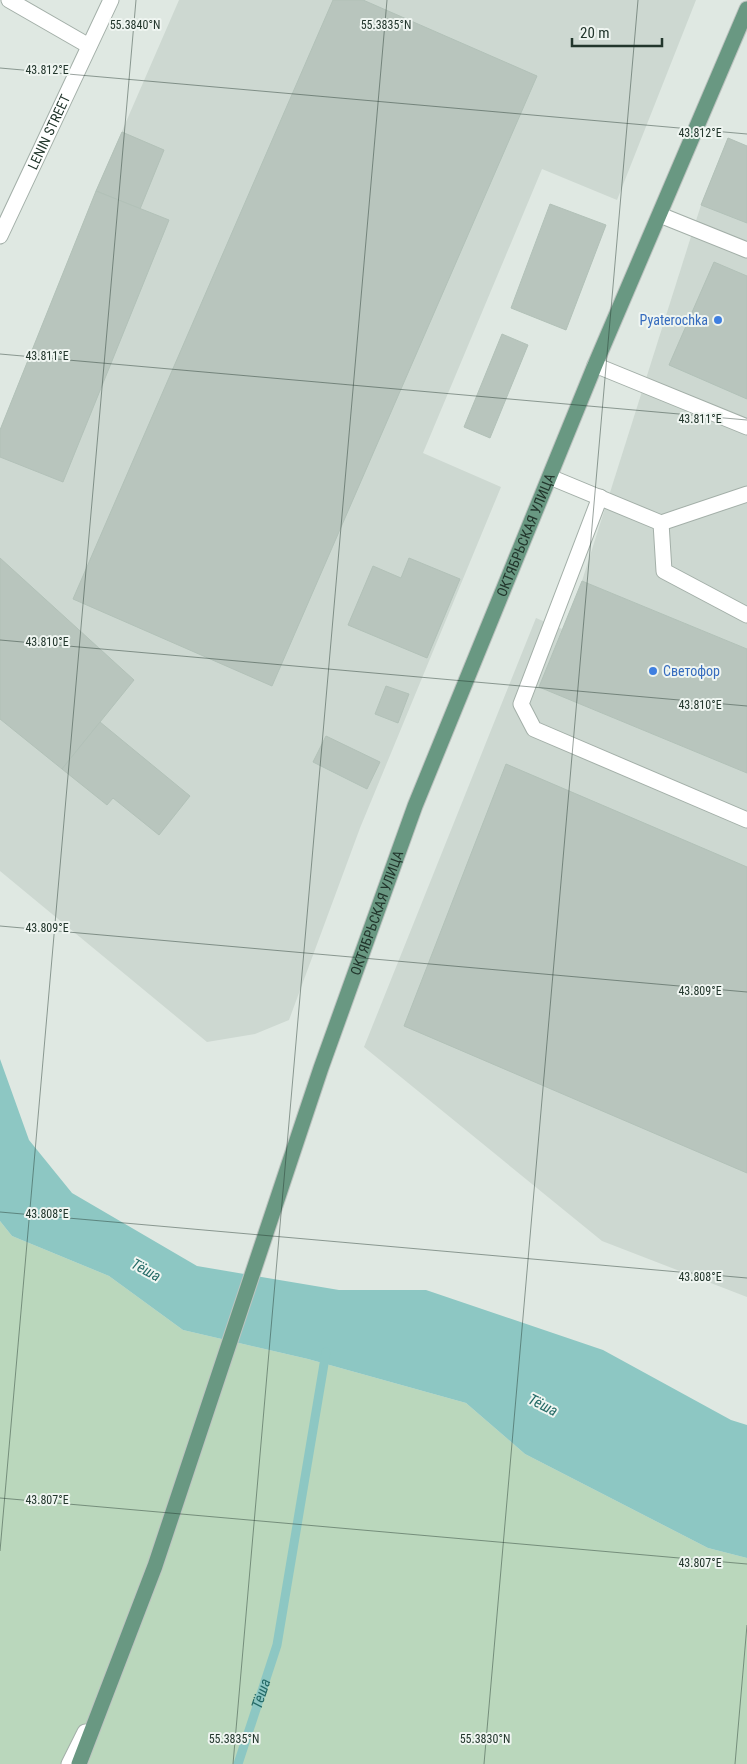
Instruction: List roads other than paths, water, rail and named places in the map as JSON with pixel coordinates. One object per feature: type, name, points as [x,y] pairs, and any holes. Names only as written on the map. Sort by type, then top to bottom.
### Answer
[{"type":"main road","name":"ОКТЯБРЬСКАЯ УЛИЦА","points":[[79,1764],[155,1566],[321,1068],[415,806],[595,365],[747,8]]},
{"type":"street","points":[[9,0],[90,46]]},
{"type":"street","name":"LENIN STREET","points":[[0,236],[111,0]]},
{"type":"street","points":[[660,215],[747,250]]},
{"type":"street","points":[[595,365],[747,427]]},
{"type":"street","points":[[550,476],[661,523],[747,494]]},
{"type":"street","points":[[600,497],[521,704],[534,729],[747,820]]},
{"type":"street","points":[[661,523],[664,571],[747,615]]},
{"type":"street","points":[[69,1764],[116,1670]]},
{"type":"water","points":[[0,1059],[29,1140],[72,1193],[197,1266],[339,1290],[426,1290],[603,1350],[731,1420],[747,1425],[747,1558],[708,1548],[525,1454],[466,1403],[308,1359],[183,1330],[109,1276],[12,1236],[0,1221]]},
{"type":"waterway","name":"Тёша","points":[[238,1764],[277,1645],[326,1352]]},
{"type":"place","name":"Pyaterochka","points":[[718,320]]},
{"type":"place","name":"Светофор","points":[[653,671]]}]
